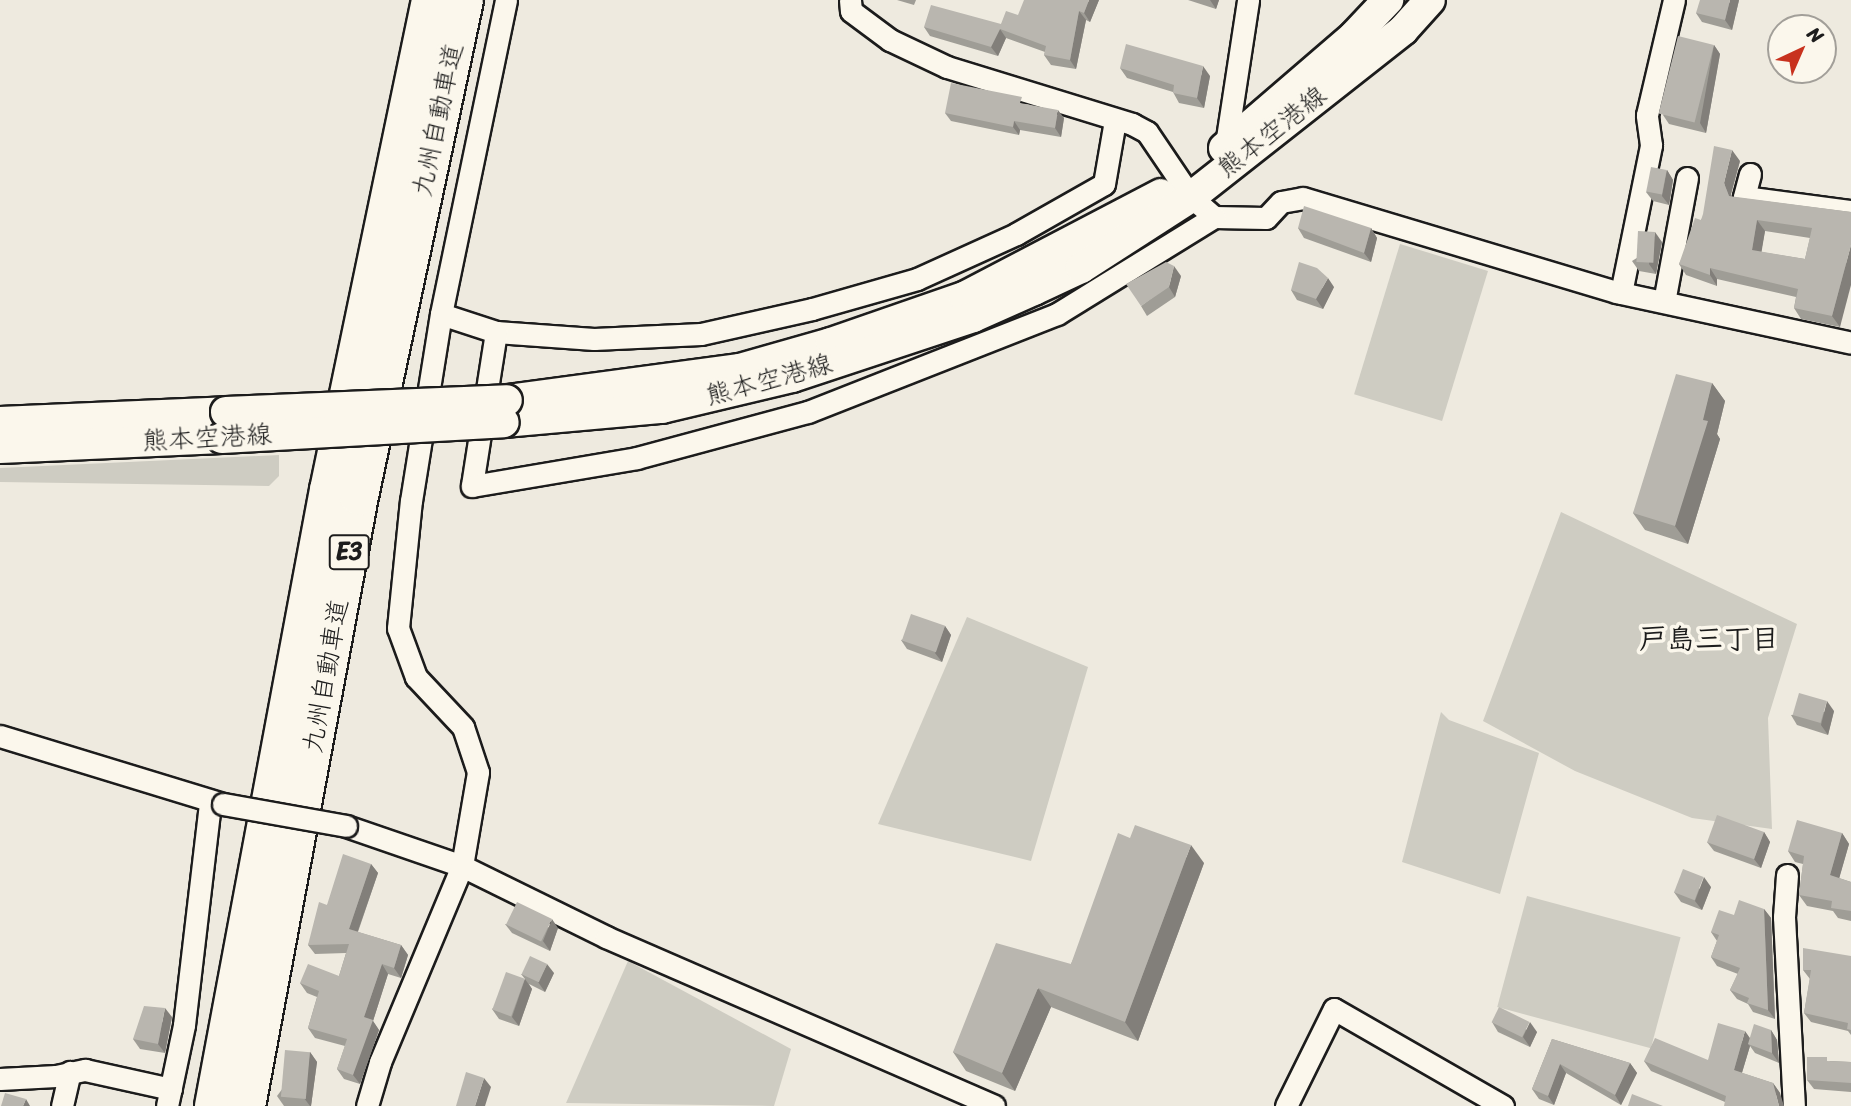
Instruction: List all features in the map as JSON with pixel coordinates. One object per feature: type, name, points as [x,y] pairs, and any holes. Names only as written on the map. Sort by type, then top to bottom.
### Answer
[{"type":"highway","name":"九州自動車道","points":[[214,1106],[328,491],[431,0]]},
{"type":"highway","name":"九州自動車道","points":[[246,1106],[362,482],[464,0]]},
{"type":"main road","name":"熊本空港線","points":[[1225,159],[1388,0]]},
{"type":"main road","name":"熊本空港線","points":[[0,448],[224,425],[506,411],[662,408],[792,377],[997,307],[1081,268],[1403,30],[1430,0]]},
{"type":"main road","name":"熊本空港線","points":[[0,422],[224,425]]},
{"type":"street","points":[[367,1106],[380,1062],[462,866],[478,772],[463,727],[416,677],[398,628],[411,501],[442,314],[506,0]]},
{"type":"street","points":[[850,0],[851,10],[890,40],[947,67],[1147,132],[1186,190],[1214,217]]},
{"type":"street","points":[[1225,159],[1248,0]]},
{"type":"street","points":[[1620,293],[1650,145],[1647,115],[1674,0]]},
{"type":"street","points":[[442,314],[496,332],[594,339],[701,334],[917,279],[1016,234],[1104,184],[1115,120]]},
{"type":"street","points":[[1750,174],[1744,197],[1851,211]]},
{"type":"street","points":[[1664,302],[1687,178]]},
{"type":"street","points":[[496,332],[472,486],[637,458],[808,412],[1056,314],[1214,217],[1266,218],[1281,202],[1303,198],[1620,293],[1851,343]]},
{"type":"street","points":[[0,736],[216,803],[346,825],[462,866],[606,937],[994,1106]]},
{"type":"street","points":[[0,1079],[85,1070],[169,1098],[184,1025],[216,803]]},
{"type":"street","points":[[1787,875],[1784,917],[1794,1106]]},
{"type":"street","points":[[1286,1106],[1334,1009],[1503,1106]]},
{"type":"street","points":[[62,1106],[70,1072]]},
{"type":"shaded area","points":[[1400,244],[1488,271],[1442,421],[1354,394]]},
{"type":"shaded area","points":[[279,455],[279,476],[269,486],[0,482],[0,468]]},
{"type":"shaded area","points":[[1561,512],[1797,624],[1768,718],[1772,829],[1692,818],[1575,771],[1483,721]]},
{"type":"shaded area","points":[[967,617],[1088,667],[1031,861],[878,824]]},
{"type":"shaded area","points":[[1441,712],[1449,720],[1539,753],[1500,894],[1402,862]]},
{"type":"shaded area","points":[[1527,896],[1681,937],[1651,1048],[1497,1007]]},
{"type":"shaded area","points":[[628,961],[791,1049],[774,1106],[566,1103]]},
{"type":"building","points":[[1024,0],[1089,0],[1084,13],[1079,11],[1070,60],[1044,55],[1046,46],[1000,29],[991,47],[924,27],[931,5],[1001,24],[1006,11],[1018,15]]},
{"type":"building","points":[[1700,0],[1730,0],[1725,20],[1696,13]]},
{"type":"building","points":[[1678,36],[1714,45],[1695,123],[1659,114]]},
{"type":"building","points":[[1126,44],[1203,66],[1197,98],[1173,93],[1174,85],[1120,68]]},
{"type":"building","points":[[951,83],[1022,97],[1020,103],[1058,110],[1055,128],[1014,121],[1013,127],[945,113]]},
{"type":"building","points":[[1714,146],[1732,150],[1724,183],[1729,196],[1851,212],[1851,245],[1832,316],[1794,308],[1798,289],[1710,268],[1710,275],[1679,264],[1695,218],[1701,220]],"holes":[[[1757,220],[1812,228],[1805,259],[1752,250]]]},
{"type":"building","points":[[1651,167],[1667,170],[1662,195],[1646,192]]},
{"type":"building","points":[[1304,206],[1371,228],[1364,253],[1298,228]]},
{"type":"building","points":[[1638,231],[1655,232],[1653,263],[1636,262]]},
{"type":"building","points":[[1166,262],[1174,266],[1169,287],[1141,306],[1126,284]]},
{"type":"building","points":[[1299,262],[1317,268],[1328,278],[1316,299],[1291,290]]},
{"type":"building","points":[[1676,374],[1712,383],[1703,420],[1708,421],[1675,526],[1633,513]]},
{"type":"building","points":[[911,614],[945,626],[936,652],[902,640]]},
{"type":"building","points":[[1799,693],[1827,701],[1821,723],[1793,715]]},
{"type":"building","points":[[1717,815],[1764,832],[1754,859],[1707,842]]},
{"type":"building","points":[[1797,820],[1842,833],[1830,875],[1851,882],[1851,911],[1831,908],[1832,901],[1799,895],[1804,856],[1788,851]]},
{"type":"building","points":[[1135,825],[1191,845],[1125,1022],[1038,988],[1002,1073],[953,1052],[996,943],[1071,964],[1118,833],[1130,838]]},
{"type":"building","points":[[343,854],[371,864],[349,929],[401,945],[394,968],[382,964],[364,1017],[373,1020],[353,1075],[337,1069],[347,1039],[308,1028],[319,991],[300,983],[308,964],[339,976],[349,944],[308,945],[319,902],[327,905]]},
{"type":"building","points":[[1683,869],[1704,877],[1695,900],[1674,892]]},
{"type":"building","points":[[1739,900],[1764,909],[1768,1010],[1747,1003],[1749,998],[1730,990],[1740,968],[1711,957],[1719,935],[1711,932],[1719,910],[1734,915]]},
{"type":"building","points":[[517,902],[552,919],[541,942],[506,924]]},
{"type":"building","points":[[1803,948],[1851,956],[1851,1030],[1847,1029],[1848,1023],[1804,1013],[1811,970],[1803,970]]},
{"type":"building","points":[[530,956],[547,964],[539,982],[522,974]]},
{"type":"building","points":[[506,972],[525,979],[511,1016],[492,1010]]},
{"type":"building","points":[[144,1006],[165,1008],[158,1044],[133,1039]]},
{"type":"building","points":[[1499,1007],[1530,1022],[1522,1037],[1492,1022]]},
{"type":"building","points":[[1718,1023],[1745,1031],[1734,1070],[1773,1083],[1779,1106],[1724,1106],[1726,1096],[1644,1061],[1655,1038],[1708,1060]]},
{"type":"building","points":[[1754,1024],[1771,1030],[1772,1053],[1748,1044]]},
{"type":"building","points":[[1552,1039],[1630,1063],[1615,1095],[1560,1064],[1548,1096],[1532,1089]]},
{"type":"building","points":[[285,1050],[310,1052],[306,1099],[281,1097]]},
{"type":"building","points":[[1807,1057],[1827,1057],[1827,1061],[1851,1062],[1851,1083],[1807,1080]]},
{"type":"building","points":[[466,1072],[484,1078],[475,1106],[456,1106]]},
{"type":"building","points":[[5,1093],[26,1099],[23,1106],[1,1106]]},
{"type":"building","points":[[1632,1094],[1663,1106],[1628,1106]]},
{"type":"district","name":"戸島三丁目","points":[[1709,639]]}]
